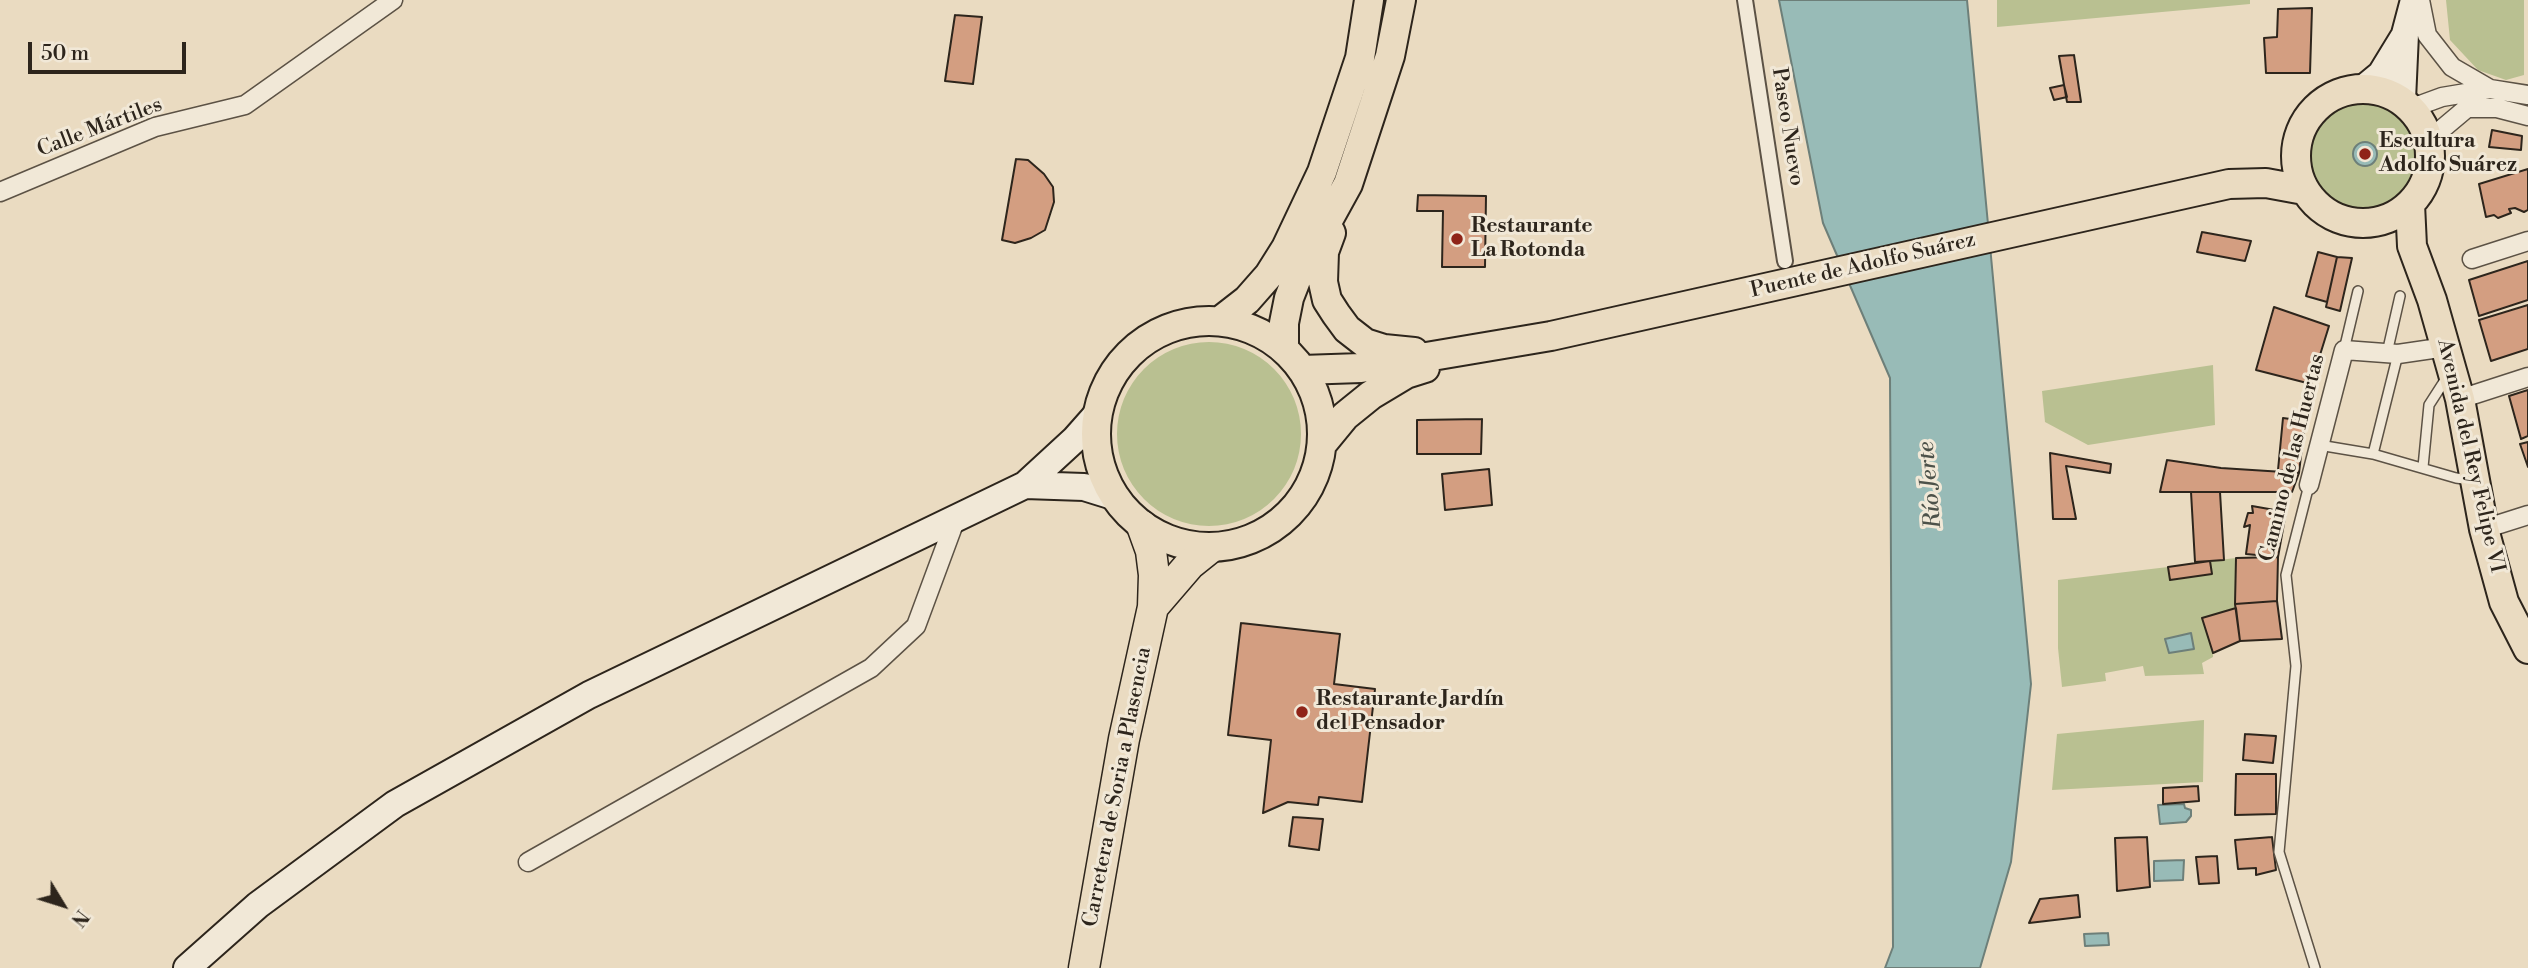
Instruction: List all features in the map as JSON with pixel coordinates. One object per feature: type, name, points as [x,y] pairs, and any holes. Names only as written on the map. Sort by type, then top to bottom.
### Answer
[{"type":"highway","name":"Carretera de Soria a Plasencia","points":[[1084,968],[1124,739],[1153,607],[1154,575],[1151,551],[1142,526]]},
{"type":"highway","points":[[1153,607],[1189,564],[1210,548]]},
{"type":"main road","points":[[1220,321],[1247,300],[1269,275],[1286,248],[1322,172],[1360,58],[1369,0]]},
{"type":"main road","points":[[1401,0],[1390,56],[1324,252],[1323,282],[1327,300],[1347,329],[1365,343],[1404,352],[1445,354]]},
{"type":"main road","points":[[2364,88],[2381,74],[2406,34],[2417,0]]},
{"type":"main road","points":[[2406,34],[2407,104]]},
{"type":"main road","points":[[2364,88],[2384,91],[2407,104],[2421,121],[2430,151],[2429,170],[2422,189],[2410,204],[2393,216],[2374,223],[2353,223],[2334,217],[2317,206],[2304,190],[2295,159],[2296,143],[2302,125],[2313,110],[2328,97],[2345,90],[2364,88]]},
{"type":"main road","points":[[2226,185],[2269,166],[2296,143]]},
{"type":"main road","points":[[2226,185],[2266,183],[2304,190]]},
{"type":"main road","points":[[1284,349],[1284,323],[1289,298],[1298,275],[1348,184]]},
{"type":"main road","name":"Puente de Adolfo Suárez","points":[[1496,346],[2226,185]]},
{"type":"main road","points":[[2410,204],[2412,246],[2416,261]]},
{"type":"main road","points":[[2374,223],[2396,237],[2416,261]]},
{"type":"main road","name":"Avenida del Rey Felipe VI","points":[[2416,261],[2432,300],[2460,399],[2483,529],[2504,602],[2528,649]]},
{"type":"main road","points":[[1220,321],[1254,330],[1284,349],[1303,370],[1319,405],[1322,444],[1314,476],[1297,505],[1273,528],[1242,543],[1210,548],[1174,542],[1142,526],[1126,512],[1113,496],[1100,464],[1096,439],[1098,413],[1105,391],[1116,370],[1132,352],[1151,337],[1172,327],[1220,321]]},
{"type":"main road","points":[[1303,370],[1361,368],[1496,346]]},
{"type":"main road","points":[[1322,444],[1345,416],[1371,395],[1406,374],[1496,346]]},
{"type":"main road","points":[[187,968],[258,905],[395,804],[589,695],[1025,485],[1075,439],[1098,413]]},
{"type":"main road","points":[[1025,485],[1084,487],[1113,496]]},
{"type":"street","name":"Calle Mártiles","points":[[0,192],[155,127],[245,106],[393,0]]},
{"type":"street","name":"Paseo Nuevo","points":[[1745,0],[1785,261]]},
{"type":"street","points":[[2417,0],[2427,35],[2452,67],[2490,89]]},
{"type":"street","points":[[2407,104],[2490,89],[2528,95]]},
{"type":"street","points":[[2430,151],[2442,129],[2467,108],[2497,108],[2528,116]]},
{"type":"street","points":[[2472,259],[2528,241]]},
{"type":"street","name":"Camino de las Huertas","points":[[2309,485],[2344,349],[2449,358]]},
{"type":"street","points":[[2460,399],[2528,377]]},
{"type":"street","points":[[2483,529],[2528,515]]},
{"type":"street","points":[[528,862],[871,668],[916,626],[956,518]]},
{"type":"lane","points":[[2344,349],[2358,291]]},
{"type":"lane","points":[[2373,454],[2393,353],[2399,296]]},
{"type":"lane","points":[[2423,467],[2429,405],[2449,358]]},
{"type":"lane","points":[[2319,445],[2373,454],[2456,478],[2474,480]]},
{"type":"lane","name":"Camino de las Huertas","points":[[2309,485],[2286,575],[2296,666],[2279,852],[2315,968]]},
{"type":"green space","points":[[1997,0],[2250,0],[2250,4],[1997,27]]},
{"type":"green space","points":[[2446,0],[2524,0],[2524,75],[2506,80],[2478,70],[2450,40]]},
{"type":"green space","points":[[2364,100],[2385,104],[2403,116],[2415,134],[2419,155],[2415,176],[2403,194],[2385,206],[2364,210],[2343,206],[2325,194],[2313,176],[2309,155],[2313,134],[2325,116],[2343,104]]},
{"type":"green space","points":[[1209,342],[1244,349],[1274,369],[1294,399],[1301,434],[1294,469],[1274,499],[1244,519],[1209,526],[1174,519],[1144,499],[1124,469],[1117,434],[1124,399],[1144,369],[1174,349]]},
{"type":"green space","points":[[2213,365],[2215,425],[2088,445],[2045,422],[2042,391]]},
{"type":"green space","points":[[2236,558],[2236,608],[2202,618],[2213,653],[2213,657],[2202,663],[2204,674],[2145,676],[2143,666],[2105,673],[2106,681],[2062,687],[2058,648],[2058,580],[2168,567],[2170,580],[2212,574],[2210,561]]},
{"type":"green space","points":[[2204,720],[2203,782],[2052,790],[2057,734]]},
{"type":"water","name":"Río Jerte","points":[[1779,0],[1967,0],[2031,684],[2011,862],[1980,968],[1885,968],[1893,947],[1890,378],[1823,223]]},
{"type":"water","points":[[2365,142],[2373,146],[2377,154],[2373,162],[2365,166],[2357,162],[2353,154],[2357,146]]},
{"type":"water","points":[[2191,633],[2194,649],[2169,653],[2165,639]]},
{"type":"water","points":[[2184,804],[2185,808],[2191,810],[2191,816],[2186,822],[2160,824],[2158,805]]},
{"type":"water","points":[[2184,860],[2183,880],[2154,881],[2154,861]]},
{"type":"water","points":[[2108,933],[2109,945],[2085,946],[2084,934]]},
{"type":"building","points":[[2312,8],[2310,73],[2266,73],[2264,38],[2277,37],[2278,9]]},
{"type":"building","points":[[955,15],[982,17],[973,84],[945,81]]},
{"type":"building","points":[[2074,55],[2081,102],[2067,102],[2059,56]]},
{"type":"building","points":[[2064,85],[2067,97],[2054,100],[2050,88]]},
{"type":"building","points":[[2492,130],[2522,136],[2521,150],[2489,147]]},
{"type":"building","points":[[1016,159],[1028,160],[1044,174],[1053,187],[1054,202],[1045,230],[1015,243],[1002,240]]},
{"type":"building","points":[[2528,169],[2528,210],[2524,212],[2515,208],[2509,209],[2511,213],[2498,218],[2494,215],[2486,217],[2479,184]]},
{"type":"building","points":[[1418,195],[1486,196],[1485,267],[1442,267],[1443,211],[1417,211]]},
{"type":"building","points":[[2202,232],[2251,241],[2245,261],[2197,252]]},
{"type":"building","points":[[2318,252],[2337,257],[2327,302],[2306,296]]},
{"type":"building","points":[[2337,257],[2352,258],[2340,311],[2326,307]]},
{"type":"building","points":[[2528,261],[2528,300],[2479,316],[2469,280]]},
{"type":"building","points":[[2528,305],[2528,349],[2491,361],[2479,320]]},
{"type":"building","points":[[2274,307],[2329,326],[2311,384],[2256,370]]},
{"type":"building","points":[[2528,390],[2528,436],[2521,439],[2509,396]]},
{"type":"building","points":[[2283,418],[2305,421],[2299,473],[2278,470]]},
{"type":"building","points":[[1482,419],[1481,454],[1417,454],[1417,420]]},
{"type":"building","points":[[2528,442],[2528,467],[2520,444]]},
{"type":"building","points":[[2050,453],[2111,464],[2110,473],[2066,466],[2076,519],[2053,519]]},
{"type":"building","points":[[2167,460],[2221,468],[2299,473],[2292,492],[2160,492]]},
{"type":"building","points":[[1489,469],[1492,505],[1445,510],[1442,474]]},
{"type":"building","points":[[2191,492],[2220,492],[2224,560],[2195,562]]},
{"type":"building","points":[[2252,506],[2286,512],[2278,557],[2246,554],[2250,525],[2244,527],[2248,513],[2253,513]]},
{"type":"building","points":[[2278,557],[2277,601],[2235,604],[2236,558]]},
{"type":"building","points":[[2210,561],[2212,574],[2170,580],[2168,567]]},
{"type":"building","points":[[2277,601],[2282,639],[2240,641],[2235,604]]},
{"type":"building","points":[[2236,608],[2240,641],[2213,653],[2202,618]]},
{"type":"building","name":"Restaurante Jardín del Pensador","points":[[1241,623],[1340,634],[1334,684],[1375,689],[1362,802],[1319,797],[1318,805],[1288,802],[1263,813],[1271,740],[1228,735]]},
{"type":"building","points":[[2245,734],[2276,736],[2273,763],[2243,760]]},
{"type":"building","points":[[2236,774],[2276,774],[2276,814],[2235,815]]},
{"type":"building","points":[[2198,786],[2199,801],[2163,804],[2163,788]]},
{"type":"building","points":[[1293,817],[1323,819],[1319,850],[1289,846]]},
{"type":"building","points":[[2147,837],[2150,887],[2117,891],[2115,838]]},
{"type":"building","points":[[2272,837],[2276,870],[2256,875],[2256,868],[2238,869],[2235,840]]},
{"type":"building","points":[[2217,856],[2219,883],[2199,884],[2196,857]]},
{"type":"building","points":[[2078,895],[2080,917],[2029,923],[2040,899]]},
{"type":"place","name":"Escultura Adolfo Suárez","points":[[2365,154]]},
{"type":"place","name":"Restaurante La Rotonda","points":[[1457,239]]},
{"type":"place","name":"Restaurante Jardín del Pensador","points":[[1302,712]]}]
